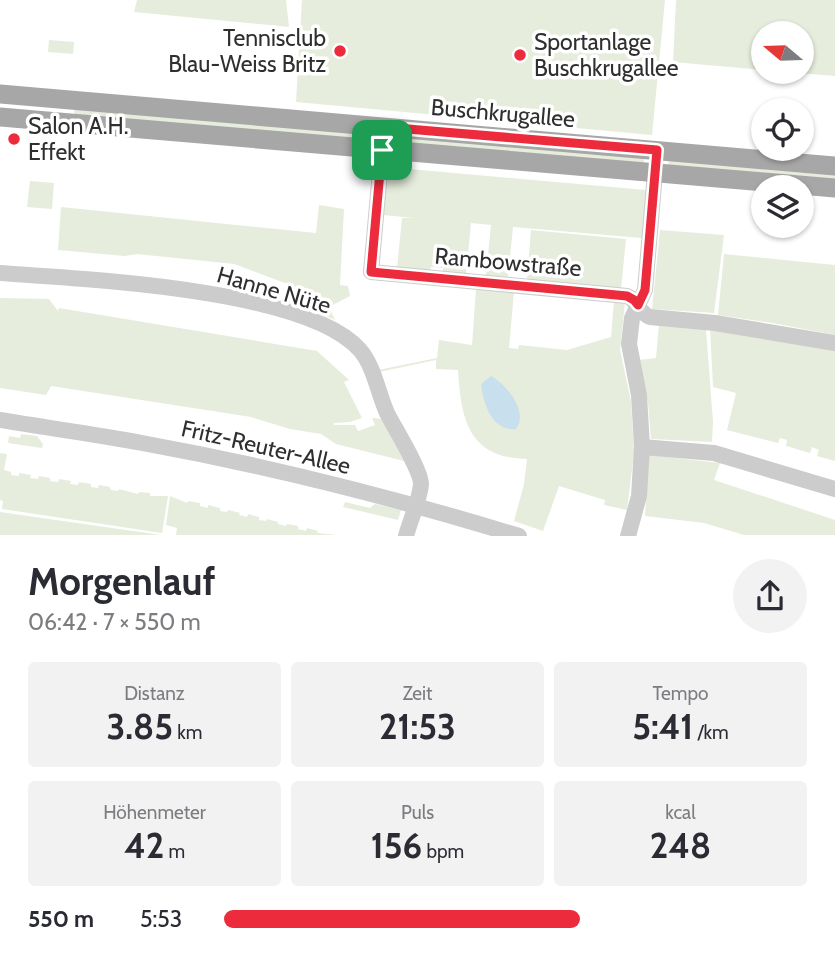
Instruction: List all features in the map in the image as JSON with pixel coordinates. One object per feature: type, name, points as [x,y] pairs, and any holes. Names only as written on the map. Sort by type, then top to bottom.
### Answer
[{"type":"main road","name":"Buschkrugallee","points":[[0,94],[835,166]]},
{"type":"main road","points":[[65,123],[68,100]]},
{"type":"main road","name":"Buschkrugallee","points":[[0,117],[835,188]]},
{"type":"main road","points":[[382,150],[384,127]]},
{"type":"main road","points":[[655,173],[657,150]]},
{"type":"street","name":"Rambowstraße","points":[[382,150],[371,272],[627,296],[634,300],[640,311],[650,317],[715,323],[835,343]]},
{"type":"street","points":[[628,536],[639,496],[642,447],[639,397],[629,344],[631,323],[645,290],[655,173]]},
{"type":"street","name":"Hanne Nüte","points":[[0,273],[202,292],[249,301],[332,330],[355,345],[368,361],[387,411],[420,476],[420,492],[406,536]]},
{"type":"street","name":"Fritz-Reuter-Allee","points":[[0,422],[141,443],[235,461],[415,504],[519,536]]},
{"type":"street","points":[[642,447],[714,453],[835,489]]},
{"type":"green space","points":[[137,0],[286,0],[289,27],[134,12]]},
{"type":"green space","name":"Sportanlage Buschkrugallee","points":[[302,0],[665,0],[652,135],[296,102]]},
{"type":"green space","points":[[676,0],[835,0],[835,76],[814,74],[814,21],[751,21],[751,69],[673,62]]},
{"type":"green space","points":[[49,40],[74,42],[73,54],[48,52]]},
{"type":"green space","points":[[75,104],[371,130],[370,143],[74,115]]},
{"type":"green space","points":[[395,132],[644,155],[644,167],[394,144]]},
{"type":"green space","points":[[669,157],[835,172],[835,184],[814,182],[814,175],[751,176],[668,169]]},
{"type":"green space","points":[[387,167],[646,190],[642,238],[513,227],[508,277],[486,275],[491,225],[471,223],[466,276],[443,274],[443,268],[431,267],[430,272],[397,268],[402,218],[414,218],[383,215]]},
{"type":"green space","points":[[30,181],[54,183],[52,209],[27,207]]},
{"type":"green space","points":[[319,205],[344,209],[340,285],[348,286],[350,296],[329,307],[335,320],[300,305],[304,290],[234,264],[137,254],[125,256],[58,250],[61,207],[316,233]]},
{"type":"green space","points":[[531,230],[626,239],[621,289],[527,280]]},
{"type":"green space","points":[[660,230],[724,235],[714,313],[652,309]]},
{"type":"green space","points":[[724,254],[835,265],[835,335],[718,315]]},
{"type":"green space","points":[[476,289],[514,292],[509,348],[518,349],[519,345],[567,350],[611,337],[614,301],[625,302],[620,350],[631,401],[634,453],[627,510],[604,505],[605,500],[559,486],[543,531],[514,521],[524,484],[527,459],[492,452],[480,443],[466,419],[458,370],[436,369],[436,360],[379,372],[378,370],[437,358],[439,340],[472,345]]},
{"type":"green space","points":[[0,298],[49,299],[58,311],[59,308],[317,351],[349,380],[344,382],[362,418],[334,425],[355,425],[358,431],[375,425],[372,418],[382,419],[404,461],[336,444],[321,434],[290,429],[251,417],[51,386],[46,395],[0,388]]},
{"type":"green space","points":[[659,324],[706,329],[712,442],[651,439],[648,403],[638,360],[656,358]]},
{"type":"green space","points":[[710,327],[835,350],[835,461],[817,456],[819,450],[812,447],[810,453],[786,446],[787,440],[780,438],[778,443],[727,430],[736,393],[713,387]]},
{"type":"green space","points":[[21,434],[37,436],[43,444],[42,448],[8,443],[9,436],[20,438]]},
{"type":"green space","points":[[0,453],[7,454],[4,470],[11,472],[11,475],[19,476],[19,473],[31,475],[30,478],[38,479],[39,476],[50,478],[50,481],[58,482],[59,479],[71,481],[70,484],[78,485],[79,482],[91,484],[91,487],[98,488],[99,485],[110,487],[111,490],[168,496],[162,533],[2,509]]},
{"type":"green space","points":[[649,455],[720,463],[714,480],[835,520],[835,535],[744,535],[704,523],[645,516]]},
{"type":"green space","points":[[170,496],[187,503],[188,501],[208,508],[208,505],[220,508],[220,511],[228,510],[247,517],[248,514],[259,517],[259,520],[267,519],[286,526],[298,526],[298,529],[306,531],[307,528],[318,531],[317,533],[337,535],[176,535],[177,528],[166,525]]},
{"type":"green space","points":[[345,502],[370,508],[375,504],[401,510],[398,520],[343,507]]},
{"type":"green space","points":[[0,512],[161,535],[0,535]]},
{"type":"water","points":[[491,376],[509,392],[518,407],[520,415],[516,429],[501,426],[490,415],[481,384]]},
{"type":"place","name":"Tennisclub Blau-Weiss Britz","points":[[340,51]]},
{"type":"place","name":"Sportanlage Buschkrugallee","points":[[520,55]]},
{"type":"place","name":"Salon A.H. Effekt","points":[[14,139]]},
{"type":"route","points":[[384,127],[657,150],[645,290],[638,305],[627,296],[371,272],[382,150],[384,127]]}]
